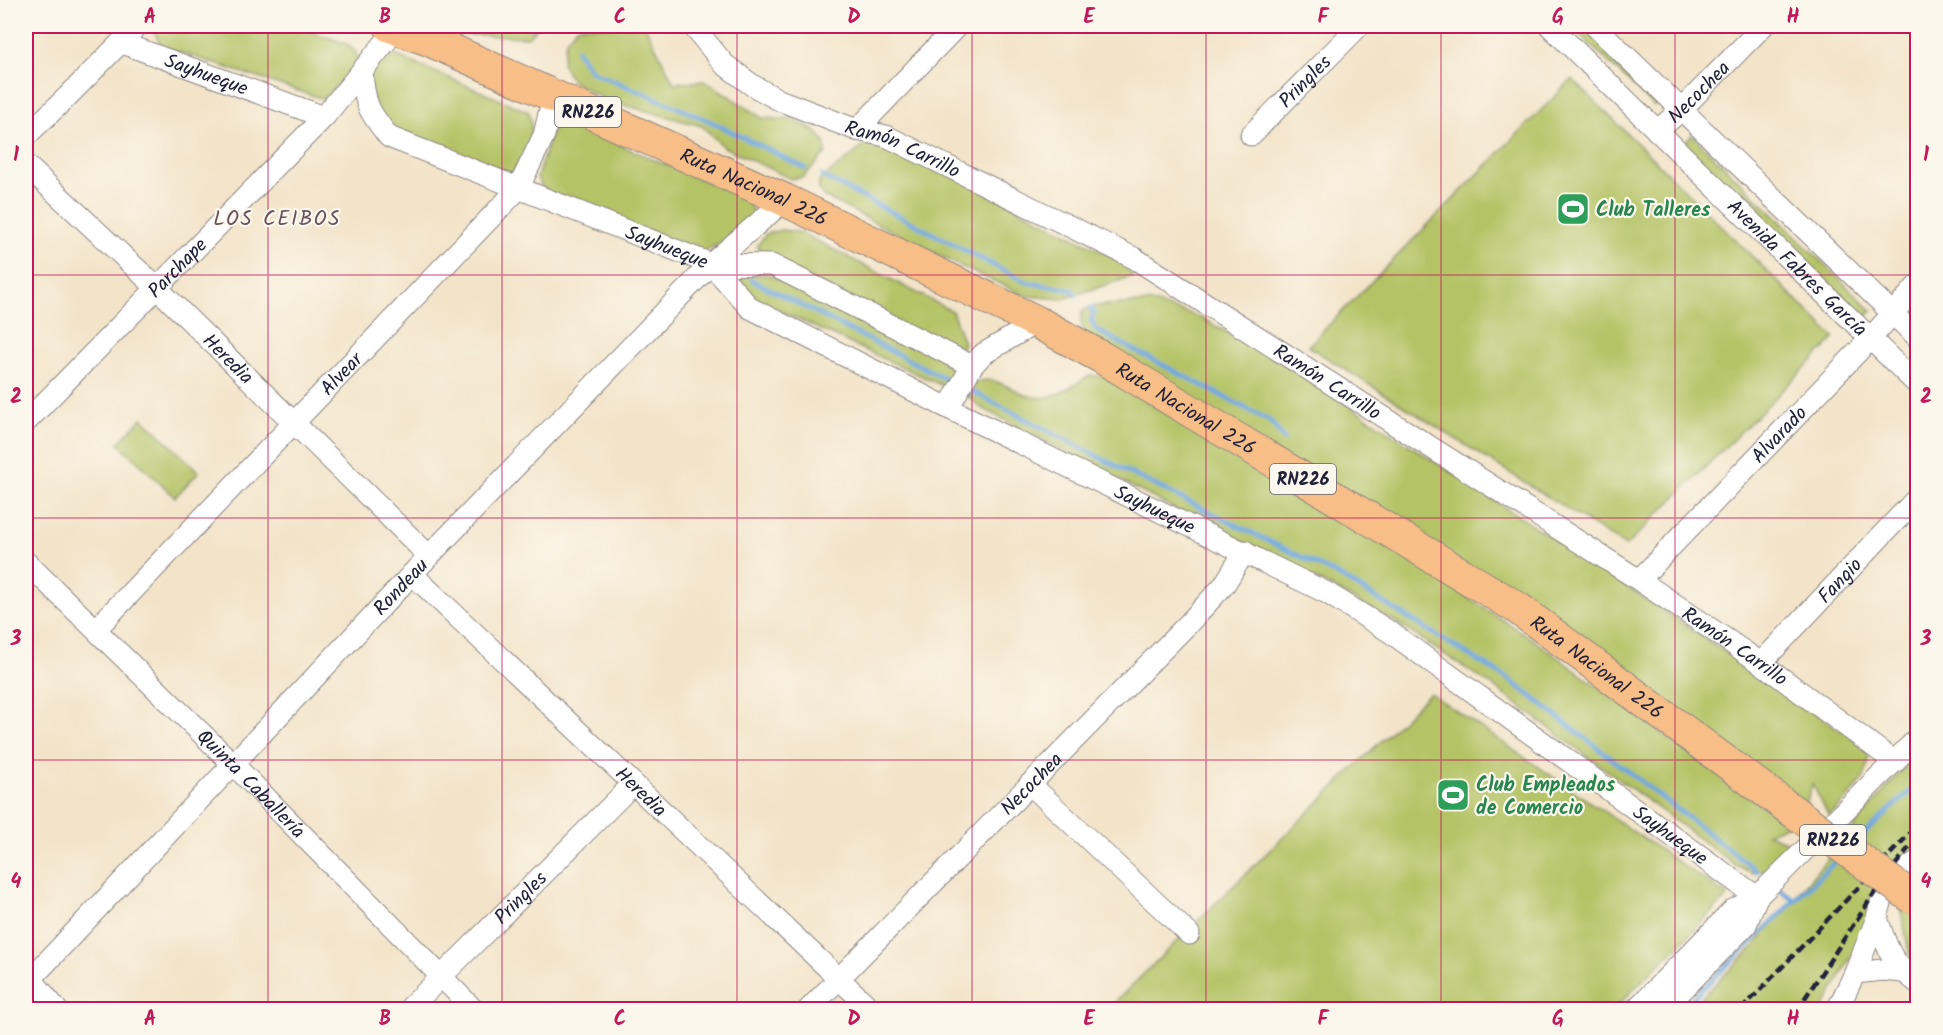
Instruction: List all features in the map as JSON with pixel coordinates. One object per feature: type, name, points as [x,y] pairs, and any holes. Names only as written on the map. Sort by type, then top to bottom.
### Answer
[{"type":"highway","name":"Ruta Nacional 226","points":[[394,27],[429,40],[785,200],[1037,322],[1101,357],[1516,607],[1915,900]]},
{"type":"street","points":[[26,136],[137,26]]},
{"type":"street","name":"Ramón Carrillo","points":[[693,26],[724,64],[752,85],[779,100],[857,130],[886,136],[1134,258],[1639,580],[1761,663],[1895,762]]},
{"type":"street","points":[[857,130],[957,26]]},
{"type":"street","name":"Pringles","points":[[1251,135],[1359,26]]},
{"type":"street","name":"Avenida Fabres García","points":[[1550,26],[1917,385]]},
{"type":"street","name":"Avenida Fabres García","points":[[1595,26],[1917,338]]},
{"type":"street","name":"Necochea","points":[[1657,132],[1762,26]]},
{"type":"street","name":"Parchape","points":[[26,422],[324,117],[394,27]]},
{"type":"street","name":"Sayhueque","points":[[122,43],[324,117]]},
{"type":"street","name":"Sayhueque","points":[[362,71],[364,97],[374,118],[389,137],[711,264],[750,308],[948,408],[1327,593],[1390,632],[1757,897]]},
{"type":"street","name":"Alvear","points":[[96,629],[518,189],[544,135],[554,97]]},
{"type":"street","name":"Heredia","points":[[26,165],[157,288],[429,556]]},
{"type":"street","name":"Rondeau","points":[[27,979],[429,556],[711,264],[785,200]]},
{"type":"street","points":[[711,264],[772,265],[972,366]]},
{"type":"street","name":"Alvarado","points":[[1639,580],[1870,339],[1917,285]]},
{"type":"street","points":[[948,408],[972,366],[983,354],[1037,322]]},
{"type":"street","name":"Fangio","points":[[1761,663],[1917,497]]},
{"type":"street","name":"Necochea","points":[[808,1010],[1189,623],[1224,585],[1245,551]]},
{"type":"street","name":"Quinta Caballería","points":[[26,562],[233,764],[474,1010]]},
{"type":"street","name":"Heredia","points":[[412,574],[872,1010]]},
{"type":"street","points":[[1635,1010],[1733,910],[1757,897],[1917,738]]},
{"type":"street","name":"Pringles","points":[[408,1010],[633,784]]},
{"type":"street","points":[[1030,784],[1189,934]]},
{"type":"street","points":[[1837,1010],[1877,918],[1883,895],[1892,879],[1917,861]]},
{"type":"street","points":[[1663,1010],[1746,925],[1757,897]]},
{"type":"street","points":[[1877,918],[1891,956],[1910,977]]},
{"type":"street","points":[[1855,973],[1883,970],[1910,977]]},
{"type":"street","points":[[27,979],[57,1010]]},
{"type":"green space","points":[[158,26],[296,26],[347,44],[356,53],[359,64],[323,99],[161,46],[154,31]]},
{"type":"green space","points":[[433,26],[538,26],[528,37],[455,34]]},
{"type":"green space","points":[[578,26],[645,26],[674,83],[706,81],[762,118],[795,120],[815,131],[825,142],[826,153],[803,177],[791,179],[724,147],[702,126],[605,100],[572,81],[562,63],[566,40]]},
{"type":"green space","points":[[1571,26],[1587,26],[1662,98],[1654,106]]},
{"type":"green space","points":[[395,55],[529,112],[531,130],[527,149],[511,173],[504,178],[401,137],[373,108],[369,73],[378,62]]},
{"type":"green space","name":"Club Talleres","points":[[1572,79],[1835,338],[1626,546],[1308,346]]},
{"type":"green space","points":[[562,121],[748,199],[754,215],[723,242],[699,254],[546,195],[537,177],[553,128]]},
{"type":"green space","points":[[1692,135],[1872,311],[1864,319],[1684,143]]},
{"type":"green space","points":[[869,142],[889,142],[1122,262],[1133,276],[1063,299],[1027,296],[964,268],[823,196],[819,189],[819,181]]},
{"type":"green space","points":[[781,230],[800,232],[952,311],[964,343],[959,353],[763,256],[757,246],[766,234]]},
{"type":"green space","points":[[730,274],[769,275],[963,365],[952,390],[756,300]]},
{"type":"green space","points":[[1150,302],[1197,316],[1288,366],[1681,622],[1868,749],[1867,769],[1858,787],[1829,816],[1812,784],[1806,805],[1084,332],[1081,322],[1082,311],[1096,306]]},
{"type":"green space","points":[[1089,376],[1103,376],[1343,516],[1535,641],[1788,825],[1767,834],[1796,845],[1767,869],[1753,873],[1735,865],[1490,684],[1394,621],[1288,564],[1161,502],[980,407],[969,397],[973,383],[983,380],[1001,383],[1027,395],[1047,397]]},
{"type":"green space","points":[[142,418],[199,472],[175,497],[118,443]]},
{"type":"green space","name":"Club Empleados de Comercio","points":[[1430,693],[1728,896],[1614,1009],[1107,1010]]},
{"type":"green space","points":[[1917,752],[1917,850],[1910,853],[1901,864],[1823,1009],[1689,1010],[1754,946]]},
{"type":"green space","points":[[1900,906],[1917,918],[1917,966],[1911,962]]},
{"type":"waterway","points":[[577,50],[591,71],[714,123],[805,168]]},
{"type":"waterway","points":[[822,176],[1026,282],[1072,290],[1076,295]]},
{"type":"waterway","points":[[752,280],[952,382]]},
{"type":"waterway","points":[[1090,308],[1094,312],[1091,320],[1096,330],[1270,421],[1284,439]]},
{"type":"waterway","points":[[969,390],[1130,473],[1338,575],[1510,680],[1757,871]]},
{"type":"waterway","points":[[1853,844],[1918,784]]},
{"type":"waterway","points":[[1680,1010],[1840,857]]},
{"type":"waterway","points":[[1781,890],[1795,900]]},
{"type":"railway","points":[[1741,1010],[1918,825]]},
{"type":"railway","points":[[1797,1010],[1879,886],[1918,836]]},
{"type":"place","name":"Club Talleres","points":[[1573,209]]},
{"type":"place","name":"Club Empleados de Comercio","points":[[1453,795]]},
{"type":"district","name":"LOS CEIBOS","points":[[277,218]]}]
